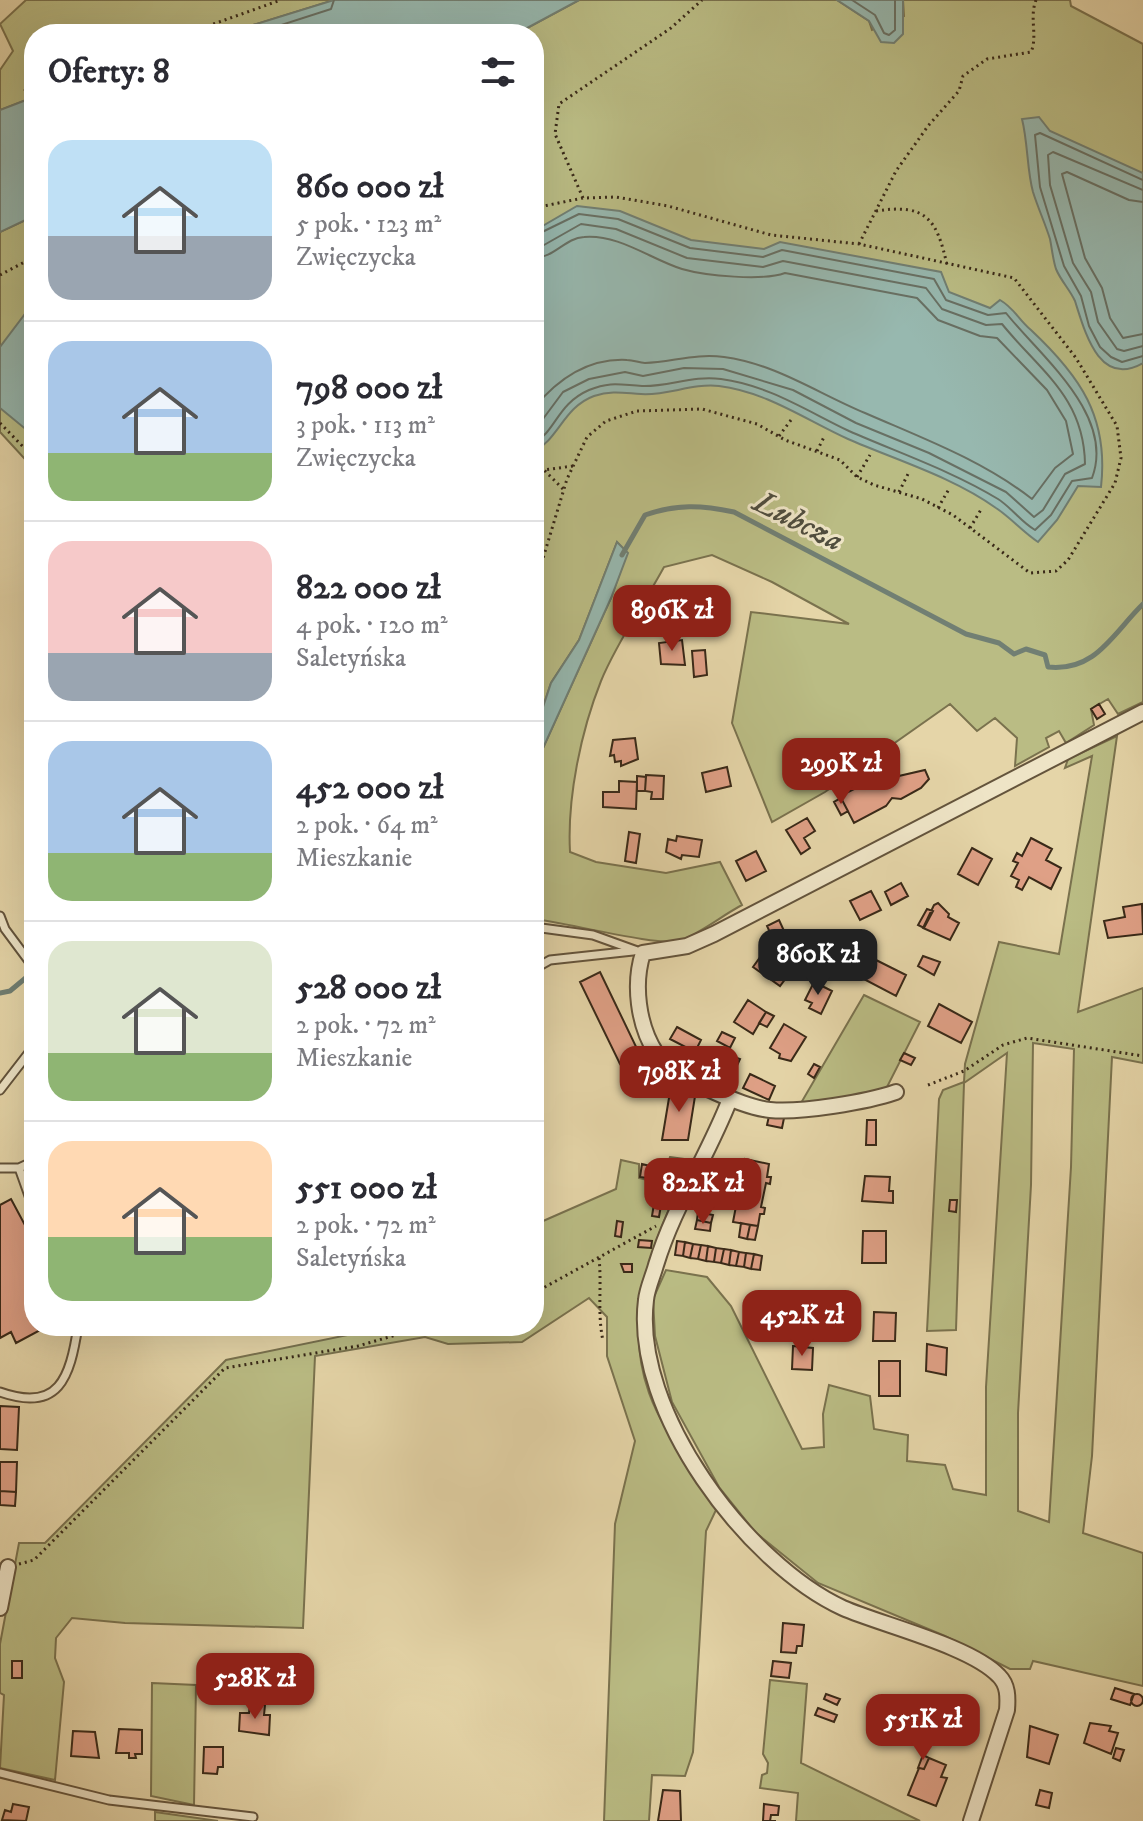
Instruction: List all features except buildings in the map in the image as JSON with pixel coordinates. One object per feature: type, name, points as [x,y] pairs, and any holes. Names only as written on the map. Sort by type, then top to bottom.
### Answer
[{"type":"street","points":[[896,1092],[865,1102],[770,1110],[730,1099],[698,1083],[656,1053],[637,997],[640,952],[687,946],[714,934],[1143,712]]},
{"type":"street","points":[[730,1099],[668,1225],[646,1300],[656,1383],[670,1421],[689,1457],[736,1524],[799,1581],[820,1596],[985,1666],[1005,1685],[1007,1710],[971,1821]]},
{"type":"street","points":[[0,1608],[8,1567]]},
{"type":"lane","points":[[0,916],[2,929],[24,956]]},
{"type":"lane","points":[[544,928],[593,935],[640,952]]},
{"type":"lane","points":[[544,963],[550,960],[640,952]]},
{"type":"lane","points":[[0,1090],[24,1059]]},
{"type":"lane","points":[[0,1168],[24,1166]]},
{"type":"lane","points":[[19,1168],[24,1182]]},
{"type":"lane","points":[[0,1392],[31,1401],[48,1396],[62,1381],[75,1336]]},
{"type":"lane","points":[[0,1773],[109,1800],[253,1817]]},
{"type":"path","points":[[213,24],[281,0]]},
{"type":"path","points":[[583,198],[555,134],[559,104],[671,28],[702,0]]},
{"type":"path","points":[[859,244],[896,171],[928,126],[959,91],[963,76],[987,59],[1031,52],[1035,42],[1033,9],[1036,0]]},
{"type":"path","points":[[544,206],[583,198],[616,197],[668,206],[771,235],[859,244],[1014,278],[1038,313],[1076,358],[1117,426],[1121,458],[1115,483],[1068,560],[1056,571],[1030,573],[938,508],[857,477],[840,460],[757,424],[702,409],[637,411],[606,421],[587,437],[564,490],[544,555]]},
{"type":"path","points":[[876,211],[898,207],[916,210],[935,224],[947,265]]},
{"type":"path","points":[[0,275],[24,262]]},
{"type":"path","points":[[779,436],[791,420]]},
{"type":"path","points":[[0,423],[24,448]]},
{"type":"path","points":[[817,451],[825,435]]},
{"type":"path","points":[[857,477],[870,455]]},
{"type":"path","points":[[544,470],[573,466]]},
{"type":"path","points":[[544,470],[564,490]]},
{"type":"path","points":[[899,492],[909,472]]},
{"type":"path","points":[[938,508],[949,489]]},
{"type":"path","points":[[970,528],[982,508]]},
{"type":"path","points":[[928,1085],[964,1071],[1003,1045],[1027,1038],[1143,1056]]},
{"type":"path","points":[[544,1288],[651,1226],[668,1225]]},
{"type":"path","points":[[599,1258],[602,1284],[597,1311],[603,1341]]},
{"type":"path","points":[[8,1567],[34,1560],[225,1368],[358,1346],[392,1336]]},
{"type":"green space","points":[[26,0],[334,0],[256,24],[24,24],[24,101],[0,110],[0,70],[13,51],[0,24]]},
{"type":"green space","points":[[579,0],[837,0],[869,21],[872,30],[904,16],[903,0],[1070,0],[1071,6],[1143,44],[1143,702],[1118,714],[1108,699],[1091,709],[1094,725],[1066,743],[1059,731],[1046,738],[1049,747],[1015,766],[1017,738],[995,718],[977,731],[950,704],[825,792],[772,822],[732,723],[751,612],[849,624],[772,582],[712,555],[664,567],[615,652],[594,700],[573,787],[570,852],[596,862],[666,873],[720,862],[742,905],[690,937],[671,942],[544,921],[544,746],[611,598],[627,553],[617,542],[579,640],[551,683],[544,704],[544,24],[535,24]]},
{"type":"green space","points":[[24,221],[24,458],[0,432],[0,232]]},
{"type":"green space","points":[[1117,736],[1078,1012],[1143,988],[1143,1063],[1112,1057],[1092,1456],[1083,1533],[1143,1553],[1143,1686],[1033,1661],[1030,1669],[1010,1669],[945,1636],[818,1583],[755,1532],[719,1487],[672,1402],[655,1336],[653,1299],[666,1270],[707,1277],[731,1306],[802,1449],[824,1447],[823,1414],[829,1385],[870,1396],[874,1429],[908,1435],[907,1461],[945,1465],[953,1489],[986,1495],[986,1387],[1007,1053],[964,1083],[956,1330],[927,1331],[939,1099],[943,1090],[964,1082],[965,1064],[999,942],[1059,954],[1092,756],[1065,768],[1068,759]],"holes":[[[1033,1043],[1074,1049],[1071,1167],[1049,1522],[1018,1511],[1018,1413],[1031,1185]]]},
{"type":"green space","points":[[864,995],[920,1022],[886,1089],[866,1096],[801,1103]]},
{"type":"green space","points":[[670,1157],[692,1160],[655,1245],[640,1303],[638,1332],[641,1362],[655,1408],[716,1510],[706,1531],[693,1752],[685,1776],[652,1775],[649,1821],[604,1821],[615,1524],[635,1441],[607,1356],[607,1317],[589,1298],[544,1328],[544,1221],[616,1189],[621,1160],[639,1164],[639,1178],[655,1182],[666,1169]]},
{"type":"green space","points":[[343,1336],[531,1336],[522,1342],[448,1344],[425,1337],[315,1356],[303,1628],[125,1623],[72,1618],[56,1638],[55,1658],[64,1682],[55,1780],[0,1768],[4,1695],[0,1693],[0,1644],[19,1543],[45,1543],[226,1360]]},
{"type":"green space","points":[[770,1680],[807,1684],[801,1763],[920,1821],[796,1821],[798,1793],[760,1788],[768,1763],[763,1754]]},
{"type":"green space","points":[[152,1683],[196,1685],[194,1805],[151,1796]]},
{"type":"green space","points":[[155,1812],[218,1821],[155,1821]]},
{"type":"water","points":[[334,0],[579,0],[535,24],[256,24]]},
{"type":"water","points":[[837,0],[903,0],[903,34],[894,43],[881,42],[869,21]]},
{"type":"water","points":[[24,101],[24,221],[0,232],[0,110]]},
{"type":"water","points":[[1039,117],[1050,131],[1143,173],[1143,363],[1128,369],[1105,363],[1096,353],[1075,301],[1056,269],[1050,239],[1031,184],[1022,119]]},
{"type":"water","points":[[577,206],[620,211],[691,240],[764,249],[780,242],[941,272],[949,292],[990,308],[1000,300],[1013,310],[1077,381],[1095,419],[1100,439],[1101,487],[1078,486],[1057,520],[1038,542],[1001,512],[961,487],[848,439],[770,400],[719,386],[651,394],[612,392],[594,396],[575,407],[544,445],[544,225]]},
{"type":"water","points":[[24,315],[24,428],[0,408],[0,347]]},
{"type":"water","points":[[617,542],[628,553],[544,746],[544,704],[551,683],[579,640]]},
{"type":"waterway","name":"Lubcza","points":[[622,555],[645,515],[689,507],[734,512],[966,634],[999,643],[1014,654],[1026,649],[1045,655],[1048,667],[1065,667],[1091,657],[1143,604]]},
{"type":"waterway","name":"Lubcza","points":[[0,993],[10,991],[24,979]]}]
